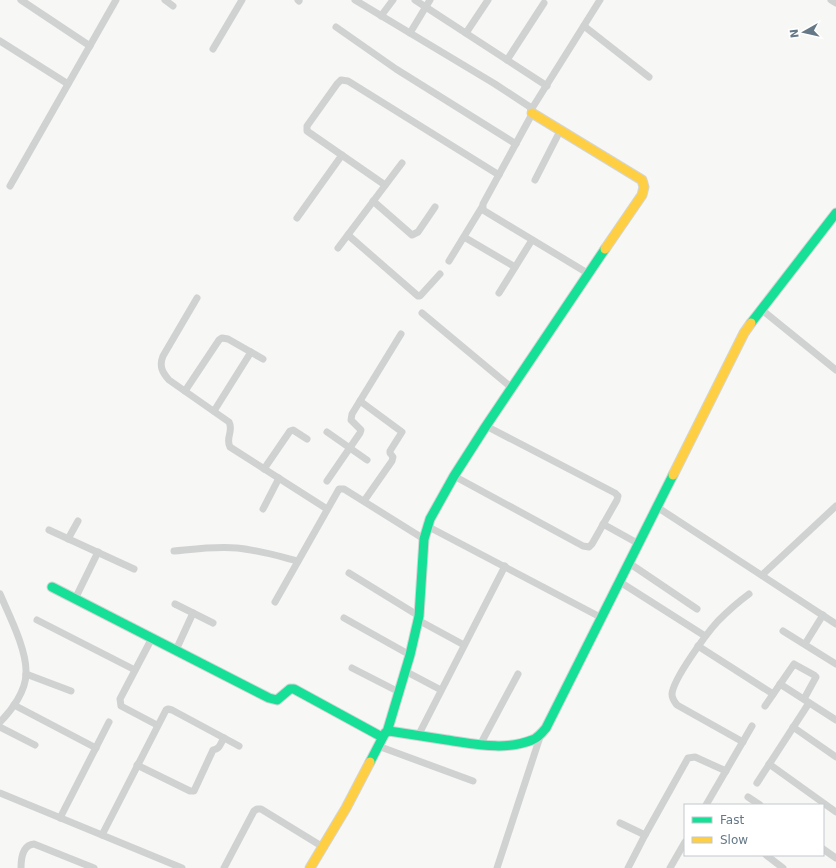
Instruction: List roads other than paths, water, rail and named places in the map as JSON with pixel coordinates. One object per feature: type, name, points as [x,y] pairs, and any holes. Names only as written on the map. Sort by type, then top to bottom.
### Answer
[{"type":"street","points":[[21,0],[90,46]]},
{"type":"street","points":[[10,186],[116,0]]},
{"type":"street","points":[[166,0],[173,6]]},
{"type":"street","points":[[213,49],[242,0]]},
{"type":"street","points":[[310,868],[346,808],[384,735],[399,692],[410,655],[418,618],[424,539],[427,526],[454,476],[486,426],[642,195],[644,189],[642,180],[637,176],[532,112],[528,105],[501,88],[355,0]]},
{"type":"street","points":[[381,16],[393,0]]},
{"type":"street","points":[[415,0],[546,86]]},
{"type":"street","points":[[410,33],[430,0]]},
{"type":"street","points":[[466,34],[488,0]]},
{"type":"street","points":[[449,261],[482,207],[546,86],[600,0]]},
{"type":"street","points":[[831,0],[836,3]]},
{"type":"street","points":[[507,60],[544,3]]},
{"type":"street","points":[[584,26],[649,77]]},
{"type":"street","points":[[336,27],[396,69],[516,144]]},
{"type":"street","points":[[0,41],[68,84]]},
{"type":"street","points":[[385,184],[310,134],[306,128],[341,80],[348,81],[499,175]]},
{"type":"street","points":[[535,180],[560,130]]},
{"type":"street","points":[[297,218],[342,155]]},
{"type":"street","points":[[338,248],[402,163]]},
{"type":"street","points":[[373,201],[412,235],[418,232],[435,207]]},
{"type":"street","points":[[482,207],[485,212],[589,274]]},
{"type":"street","points":[[52,587],[273,700],[280,699],[290,689],[294,689],[384,735],[418,736],[480,745],[509,746],[533,740],[546,728],[744,333],[836,213]]},
{"type":"street","points":[[348,235],[418,296],[424,294],[440,274]]},
{"type":"street","points":[[464,237],[515,267]]},
{"type":"street","points":[[499,293],[532,240]]},
{"type":"street","points":[[197,298],[161,361],[163,373],[169,380],[229,422],[231,426],[228,438],[230,447],[327,509]]},
{"type":"street","points":[[762,310],[836,370]]},
{"type":"street","points":[[422,313],[512,388]]},
{"type":"street","points":[[326,481],[360,433],[361,430],[350,417],[402,334]]},
{"type":"street","points":[[185,391],[219,340],[222,338],[228,339],[263,359]]},
{"type":"street","points":[[214,411],[251,352]]},
{"type":"street","points":[[360,401],[402,432],[390,451],[393,457],[392,461],[364,501]]},
{"type":"street","points":[[454,476],[586,548],[592,544],[618,496],[615,493],[486,426]]},
{"type":"street","points":[[264,469],[290,431],[293,430],[307,439]]},
{"type":"street","points":[[327,432],[367,460]]},
{"type":"street","points":[[263,509],[279,478]]},
{"type":"street","points":[[276,602],[337,490],[342,488],[424,539]]},
{"type":"street","points":[[762,575],[836,506]]},
{"type":"street","points":[[657,508],[836,624]]},
{"type":"street","points":[[68,539],[78,521]]},
{"type":"street","points":[[603,524],[639,544]]},
{"type":"street","points":[[427,526],[602,618]]},
{"type":"street","points":[[49,530],[134,569]]},
{"type":"street","points":[[174,551],[205,548],[237,548],[268,553],[298,561]]},
{"type":"street","points":[[75,599],[98,552]]},
{"type":"street","points":[[629,563],[697,609]]},
{"type":"street","points":[[418,736],[505,566]]},
{"type":"street","points":[[349,573],[418,618],[464,645]]},
{"type":"street","points":[[620,582],[705,636]]},
{"type":"street","points":[[0,594],[17,635],[25,661],[26,674],[24,687],[14,705],[0,722]]},
{"type":"street","points":[[743,742],[677,705],[674,701],[672,692],[705,636],[718,621],[749,594]]},
{"type":"street","points":[[176,604],[213,623]]},
{"type":"street","points":[[176,650],[193,613]]},
{"type":"street","points":[[805,644],[823,615]]},
{"type":"street","points":[[344,618],[410,655]]},
{"type":"street","points":[[37,620],[135,670]]},
{"type":"street","points":[[783,631],[836,664]]},
{"type":"street","points":[[152,638],[120,699],[121,706],[157,725]]},
{"type":"street","points":[[698,646],[773,694]]},
{"type":"street","points":[[757,783],[793,727],[807,701],[816,678],[814,675],[794,664],[765,706]]},
{"type":"street","points":[[352,668],[399,692]]},
{"type":"street","points":[[405,671],[441,690]]},
{"type":"street","points":[[26,674],[71,691]]},
{"type":"street","points":[[480,745],[518,674]]},
{"type":"street","points":[[780,684],[836,720]]},
{"type":"street","points":[[14,705],[96,748]]},
{"type":"street","points":[[102,835],[166,710],[168,709],[239,746]]},
{"type":"street","points":[[60,818],[109,722]]},
{"type":"street","points":[[707,804],[752,726]]},
{"type":"street","points":[[0,727],[35,745]]},
{"type":"street","points":[[793,727],[836,757]]},
{"type":"street","points":[[497,868],[541,734]]},
{"type":"street","points":[[137,765],[190,791],[194,791],[212,750],[219,748],[224,738]]},
{"type":"street","points":[[378,746],[473,781]]},
{"type":"street","points":[[628,868],[644,835],[688,758],[695,757],[726,771]]},
{"type":"street","points":[[769,764],[836,812]]},
{"type":"street","points":[[0,793],[182,868]]},
{"type":"street","points":[[748,797],[758,804]]},
{"type":"street","points":[[224,868],[254,811],[257,809],[261,809],[323,847]]},
{"type":"street","points":[[620,822],[644,835]]},
{"type":"street","points":[[21,868],[22,857],[26,847],[30,844],[34,844],[94,868]]},
{"type":"street","points":[[670,868],[684,844]]},
{"type":"street","points":[[824,850],[836,858]]},
{"type":"street","points":[[767,856],[783,868]]}]
